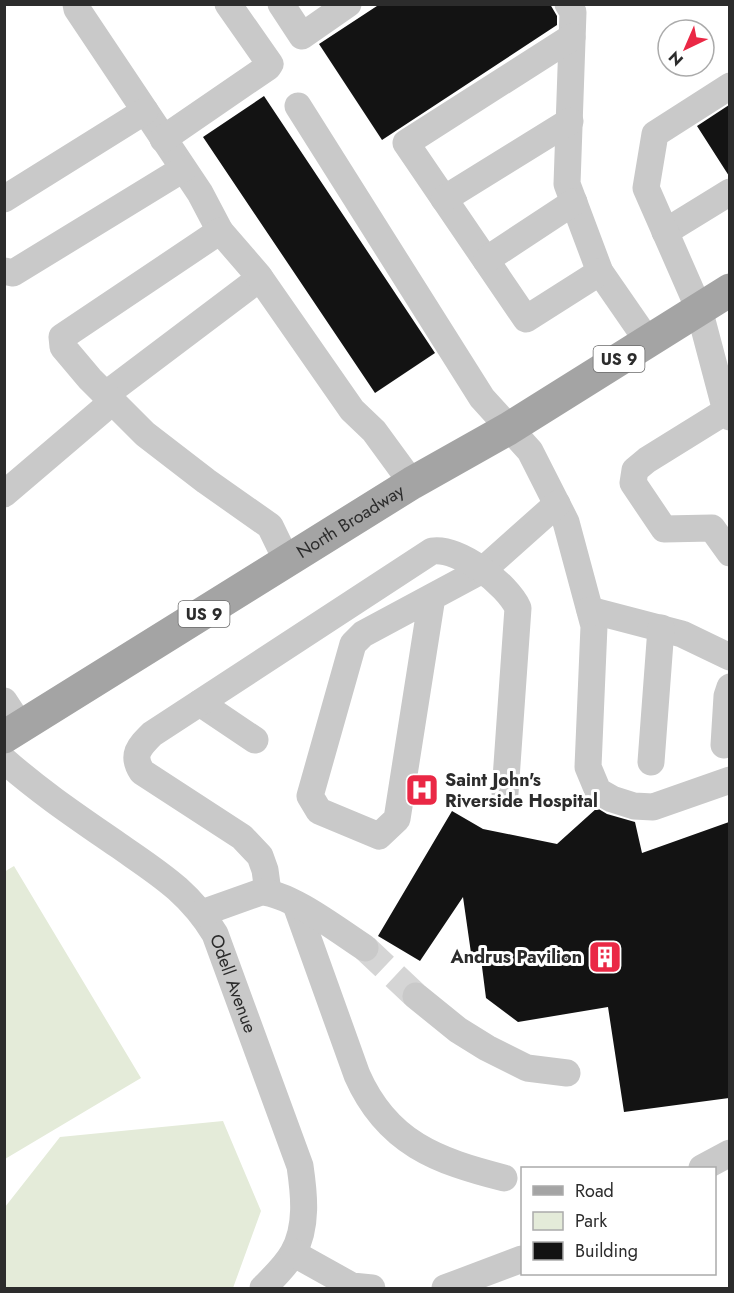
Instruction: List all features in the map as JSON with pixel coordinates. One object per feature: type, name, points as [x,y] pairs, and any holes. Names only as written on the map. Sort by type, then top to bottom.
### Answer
[{"type":"main road","name":"North Broadway","points":[[10,722],[287,561],[412,483],[508,429],[729,290]]},
{"type":"street","points":[[76,4],[77,9],[200,193],[220,231],[260,278],[352,410],[374,431],[412,483]]},
{"type":"street","points":[[164,139],[270,64],[228,4]]},
{"type":"street","points":[[281,4],[302,36],[348,4]]},
{"type":"street","points":[[568,4],[573,12],[567,184],[600,272],[647,340]]},
{"type":"street","points":[[572,37],[406,143],[526,319],[600,272]]},
{"type":"street","points":[[729,86],[655,134],[646,188],[699,309],[728,414],[647,460],[635,470],[633,483],[664,529],[712,528],[729,553]]},
{"type":"street","points":[[298,106],[482,398],[530,451],[566,522],[594,626],[588,767],[598,791],[612,799],[634,806],[653,807],[729,780]]},
{"type":"street","points":[[4,199],[144,111]]},
{"type":"street","points":[[444,199],[570,121]]},
{"type":"street","points":[[4,271],[14,273],[183,168]]},
{"type":"street","points":[[665,232],[729,192]]},
{"type":"street","points":[[486,260],[574,202]]},
{"type":"street","points":[[220,231],[62,337],[63,347],[145,434],[270,526],[287,561]]},
{"type":"street","points":[[4,494],[109,398],[260,278]]},
{"type":"street","points":[[432,597],[397,819],[379,836],[319,811],[310,796],[353,644],[363,634],[484,569],[557,504]]},
{"type":"street","points":[[268,892],[265,870],[260,856],[242,837],[142,772],[136,764],[136,756],[141,745],[152,734],[432,551],[440,550],[484,569],[513,597],[518,608],[505,793]]},
{"type":"street","points":[[590,610],[682,634],[729,657]]},
{"type":"street","points":[[651,762],[661,628]]},
{"type":"street","points":[[724,745],[729,687]]},
{"type":"street","points":[[200,703],[255,740]]},
{"type":"street","name":"Odell Avenue","points":[[4,760],[29,784],[175,885],[202,913],[215,934],[300,1166],[304,1199],[301,1226],[294,1252],[263,1288]]},
{"type":"street","points":[[202,913],[261,892],[268,892],[296,904],[365,948]]},
{"type":"street","points":[[296,904],[357,1075],[376,1109],[403,1137],[420,1149],[462,1167],[504,1178]]},
{"type":"street","points":[[416,996],[458,1030],[487,1048],[527,1068],[567,1073]]},
{"type":"street","points":[[704,1167],[729,1153]]},
{"type":"street","points":[[294,1252],[355,1287]]},
{"type":"street","points":[[445,1288],[521,1259]]},
{"type":"green space","points":[[14,866],[141,1078],[5,1159],[4,872]]},
{"type":"green space","points":[[223,1121],[261,1211],[233,1288],[5,1288],[5,1207],[60,1137]]},
{"type":"building","points":[[380,4],[550,4],[557,16],[557,25],[382,140],[319,44]]},
{"type":"building","points":[[264,96],[435,353],[375,393],[203,137]]},
{"type":"building","points":[[729,105],[729,176],[697,126]]},
{"type":"building","name":"Andrus Pavilion","points":[[597,808],[607,814],[635,822],[642,853],[729,822],[729,1098],[624,1112],[608,1007],[518,1022],[486,998],[480,951],[471,953],[463,897],[420,961],[378,936],[452,811],[483,829],[557,844]]},
{"type":"tunnel","points":[[365,948],[416,996]]},
{"type":"place","name":"Saint John's Riverside Hospital","points":[[422,790]]},
{"type":"place","name":"Andrus Pavilion","points":[[605,957]]}]
